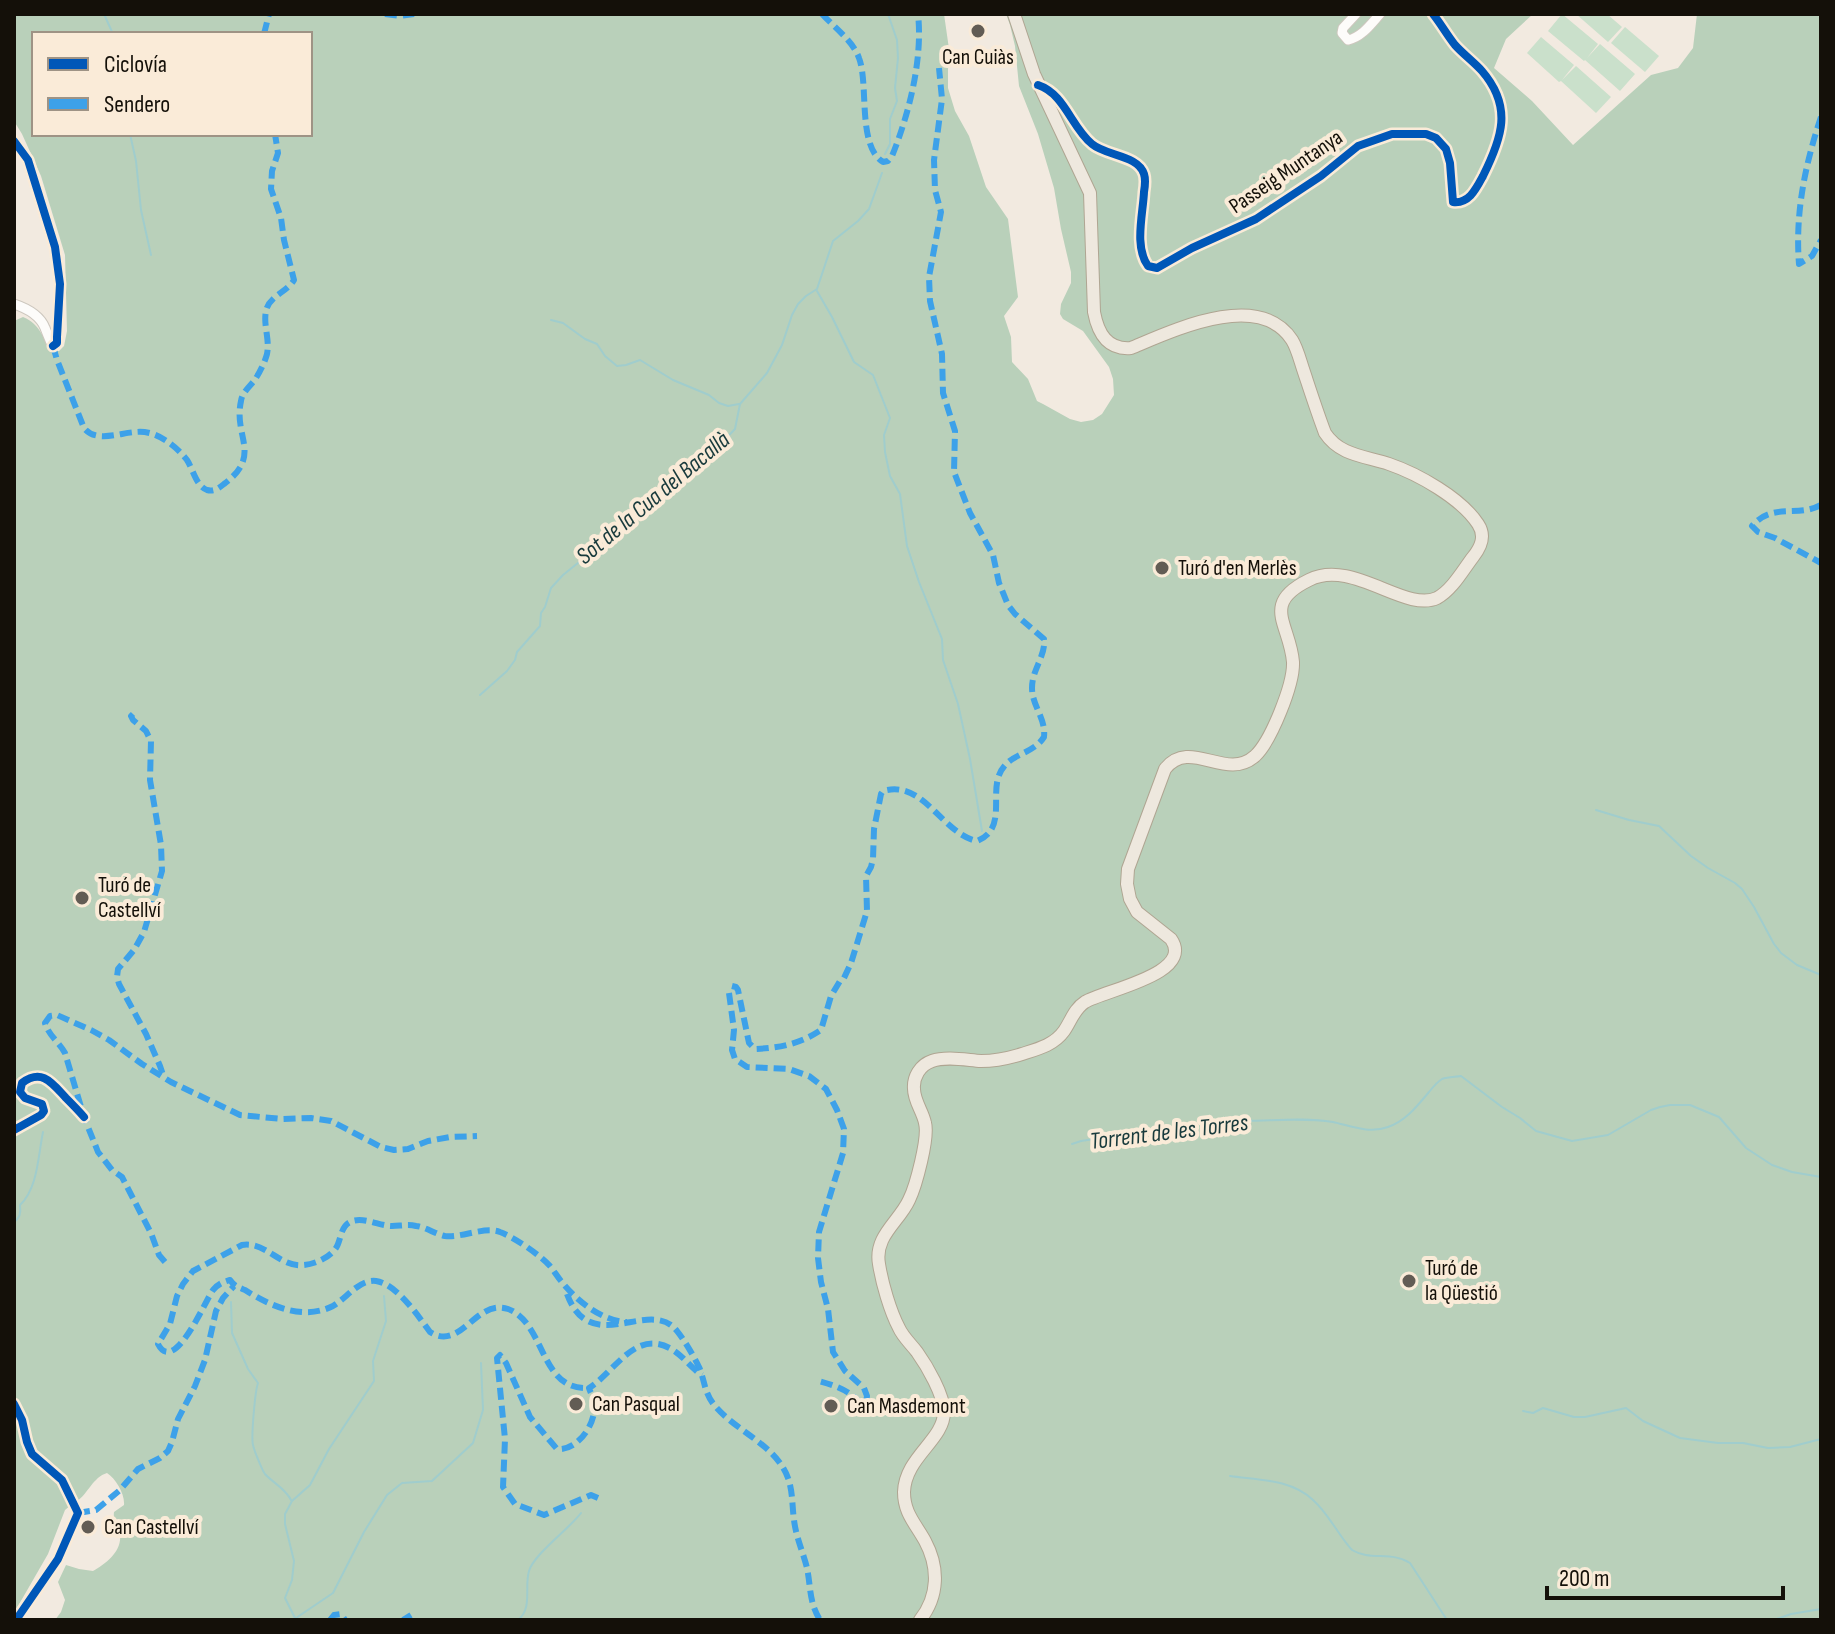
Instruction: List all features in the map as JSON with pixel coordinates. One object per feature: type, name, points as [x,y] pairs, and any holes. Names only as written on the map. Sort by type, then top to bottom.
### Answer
[{"type":"main road","points":[[920,1620],[932,1601],[935,1575],[928,1547],[906,1511],[904,1486],[911,1467],[942,1424],[944,1411],[940,1394],[923,1362],[897,1325],[878,1258],[882,1239],[913,1190],[926,1135],[925,1120],[914,1094],[917,1074],[925,1064],[937,1059],[995,1060],[1048,1045],[1062,1034],[1081,1005],[1142,980],[1169,965],[1175,954],[1174,944],[1141,917],[1133,906],[1128,892],[1128,869],[1169,765],[1183,756],[1220,764],[1242,763],[1263,747],[1287,695],[1292,675],[1291,652],[1281,618],[1285,598],[1311,579],[1333,574],[1363,580],[1415,600],[1430,600],[1449,588],[1478,551],[1482,538],[1476,521],[1442,491],[1391,465],[1344,451],[1329,440],[1292,340],[1272,322],[1256,317],[1205,321],[1173,329],[1131,348],[1117,347],[1105,339],[1094,312],[1090,193],[1038,85],[1014,14]]},
{"type":"street","points":[[1356,14],[1343,28],[1342,33],[1348,40],[1362,33],[1380,14]]},
{"type":"street","name":"Passeig Muntanya","points":[[1038,85],[1055,95],[1094,146],[1132,160],[1142,169],[1145,180],[1143,257],[1148,266],[1157,268],[1256,219],[1321,176],[1358,146],[1392,134],[1426,134],[1436,138],[1446,149],[1450,163],[1453,202],[1468,200],[1501,136],[1501,106],[1491,84],[1451,41],[1433,14]]},
{"type":"street","points":[[14,141],[28,160],[56,253],[60,284],[57,343],[53,346],[50,342],[39,318],[14,304]]},
{"type":"street","points":[[14,1130],[44,1111],[42,1104],[23,1097],[20,1092],[22,1083],[35,1077],[52,1083],[84,1117]]},
{"type":"street","points":[[14,1404],[32,1454],[62,1480],[78,1513],[58,1559],[16,1620]]},
{"type":"green space","points":[[14,14],[944,14],[950,56],[948,88],[955,111],[969,136],[986,187],[1008,219],[1018,297],[1004,316],[1011,337],[1012,362],[1028,379],[1037,401],[1081,422],[1093,420],[1102,414],[1114,395],[1113,379],[1109,367],[1083,331],[1060,314],[1061,304],[1071,283],[1071,272],[1054,188],[1019,86],[1015,46],[1006,14],[1533,14],[1506,39],[1494,68],[1532,101],[1573,145],[1651,75],[1678,68],[1693,48],[1697,14],[1821,14],[1821,1620],[55,1620],[65,1600],[58,1582],[66,1565],[93,1571],[109,1560],[117,1549],[120,1537],[114,1512],[124,1505],[124,1501],[119,1487],[107,1473],[65,1510],[48,1554],[14,1613],[14,321],[23,317],[29,320],[55,351],[64,346],[67,331],[65,255],[41,176],[14,121]]},
{"type":"green space","points":[[1562,14],[1598,44],[1587,58],[1600,44],[1635,74],[1620,91],[1548,31]]},
{"type":"green space","points":[[1576,14],[1607,14],[1622,27],[1608,42]]},
{"type":"green space","points":[[1625,27],[1659,56],[1645,72],[1611,43]]},
{"type":"green space","points":[[1541,37],[1574,65],[1562,80],[1576,66],[1611,97],[1596,113],[1527,53]]},
{"type":"waterway","points":[[104,14],[112,32]]},
{"type":"waterway","points":[[885,154],[890,144],[890,119],[897,101],[898,58],[897,40],[888,14]]},
{"type":"waterway","points":[[130,136],[151,255]]},
{"type":"waterway","name":"Sot de la Cua del Bacallà","points":[[480,695],[507,671],[517,652],[540,626],[541,613],[551,588],[563,575],[608,538],[614,527],[658,497],[667,485],[703,462],[735,429],[740,404],[767,373],[798,304],[817,289],[833,241],[869,209],[882,173]]},
{"type":"waterway","points":[[817,291],[854,362],[873,375],[890,418],[884,435],[890,476],[900,494],[907,546],[942,639],[943,660],[958,704],[982,831]]},
{"type":"waterway","points":[[551,320],[563,323],[597,344],[617,366],[640,360],[719,403],[728,406],[739,404]]},
{"type":"waterway","points":[[1596,810],[1659,826],[1691,856],[1742,889],[1781,953],[1797,965],[1821,975]]},
{"type":"waterway","name":"Torrent de les Torres","points":[[1072,1144],[1222,1120],[1319,1120],[1360,1129],[1381,1129],[1406,1117],[1442,1079],[1461,1076],[1536,1131],[1572,1141],[1608,1135],[1660,1107],[1690,1105],[1719,1117],[1746,1148],[1772,1165],[1821,1177]]},
{"type":"waterway","points":[[14,1222],[34,1181],[43,1132]]},
{"type":"waterway","points":[[296,1620],[285,1598],[292,1580],[294,1561],[285,1514],[292,1501],[310,1485],[329,1449],[374,1381],[373,1361],[386,1321],[384,1296]]},
{"type":"waterway","points":[[231,1302],[232,1333],[248,1369],[258,1383],[253,1424],[254,1448],[265,1474],[291,1500]]},
{"type":"waterway","points":[[296,1618],[333,1593],[387,1495],[402,1483],[432,1481],[473,1443],[483,1410],[481,1363]]},
{"type":"waterway","points":[[1523,1411],[1533,1413],[1543,1408],[1585,1417],[1626,1408],[1643,1421],[1680,1438],[1768,1448],[1790,1447],[1821,1439]]},
{"type":"waterway","points":[[1230,1476],[1295,1488],[1319,1506],[1352,1550],[1366,1555],[1396,1557],[1410,1563],[1447,1620]]},
{"type":"waterway","points":[[518,1620],[525,1610],[532,1564],[581,1513]]},
{"type":"waterway","points":[[1774,1620],[1821,1609]]},
{"type":"marked path","points":[[264,32],[269,14]]},
{"type":"marked path","points":[[385,14],[414,14]]},
{"type":"marked path","points":[[822,14],[848,40],[859,58],[870,143],[883,162],[892,156],[909,104],[918,49],[918,14]]},
{"type":"marked path","points":[[732,986],[738,990],[749,1043],[755,1049],[789,1044],[821,1030],[831,996],[851,963],[867,911],[866,876],[873,859],[874,829],[883,791],[897,789],[910,793],[953,829],[977,841],[986,836],[994,822],[998,778],[1002,770],[1007,763],[1044,737],[1032,688],[1044,639],[1008,605],[993,555],[970,513],[954,472],[955,431],[943,393],[942,354],[930,301],[929,277],[941,212],[935,190],[934,160],[942,99],[939,68]]},
{"type":"marked path","points":[[1821,117],[1802,189],[1798,226],[1799,264],[1812,256],[1821,240]]},
{"type":"marked path","points":[[53,346],[84,428],[89,433],[108,436],[143,432],[158,436],[182,454],[197,481],[207,490],[218,488],[236,474],[244,454],[240,425],[242,398],[258,375],[267,354],[266,311],[294,280],[281,218],[271,189],[272,171],[278,153],[275,136]]},
{"type":"marked path","points":[[1821,505],[1812,509],[1768,514],[1752,526],[1758,532],[1821,563]]},
{"type":"marked path","points":[[133,714],[133,720],[146,731],[151,741],[150,780],[161,845],[162,871],[144,932],[118,969],[117,977],[164,1078]]},
{"type":"marked path","points":[[729,993],[735,1059],[747,1067],[789,1069],[809,1076],[826,1089],[844,1129],[843,1153],[819,1232],[818,1258],[833,1352],[845,1371],[864,1388],[866,1402],[860,1403],[845,1391],[815,1380]]},
{"type":"marked path","points":[[165,1262],[122,1177],[98,1152],[65,1053],[45,1023],[50,1016],[57,1015],[91,1030],[171,1082],[240,1115],[331,1121],[381,1147],[394,1150],[450,1137],[477,1136]]},
{"type":"marked path","points":[[583,1388],[569,1385],[558,1377],[529,1327],[520,1316],[508,1309],[487,1311],[460,1331],[441,1336],[430,1332],[392,1288],[376,1281],[364,1283],[333,1306],[299,1312],[265,1301],[230,1280],[213,1290],[180,1344],[172,1351],[165,1351],[158,1344],[170,1324],[177,1296],[193,1271],[242,1245],[258,1247],[295,1265],[313,1263],[333,1252],[342,1231],[355,1220],[387,1226],[410,1225],[445,1236],[487,1230],[500,1232],[540,1257],[567,1288],[590,1308],[608,1318],[627,1322]]},
{"type":"marked path","points":[[78,1513],[96,1510],[120,1490],[138,1469],[168,1451],[178,1419],[205,1360],[216,1311],[234,1286]]},
{"type":"marked path","points":[[567,1294],[578,1313],[591,1322],[605,1325],[652,1320],[666,1322],[689,1348],[715,1406],[775,1456],[790,1483],[796,1532],[807,1568],[812,1601],[820,1620]]},
{"type":"marked path","points":[[598,1498],[591,1495],[544,1515],[515,1504],[503,1487],[505,1439],[497,1358],[500,1355],[506,1363],[530,1417],[557,1449],[573,1445],[590,1426],[594,1399],[589,1388],[637,1347],[660,1344],[673,1350],[702,1375]]},
{"type":"marked path","points":[[330,1620],[334,1615],[341,1614],[345,1620]]},
{"type":"marked path","points":[[403,1620],[411,1615]]},
{"type":"cycle path","points":[[1038,85],[1055,96],[1092,144],[1129,159],[1141,168],[1145,181],[1141,250],[1148,266],[1157,268],[1256,219],[1321,176],[1358,146],[1392,134],[1426,134],[1436,138],[1446,149],[1450,163],[1453,202],[1468,198],[1495,149],[1501,110],[1492,84],[1455,45],[1433,14]]},
{"type":"cycle path","points":[[14,141],[28,160],[55,247],[60,284],[57,343],[53,346]]},
{"type":"cycle path","points":[[14,1130],[44,1111],[42,1104],[25,1098],[20,1092],[22,1083],[35,1077],[51,1083],[84,1117]]},
{"type":"cycle path","points":[[14,1404],[32,1454],[62,1480],[78,1513],[58,1559],[16,1620]]},
{"type":"place","name":"Can Cuiàs","points":[[978,31]]},
{"type":"place","name":"Turó d'en Merlès","points":[[1162,568]]},
{"type":"place","name":"Turó de Castellví","points":[[82,898]]},
{"type":"place","name":"Turó de la Qüestió","points":[[1409,1281]]},
{"type":"place","name":"Can Pasqual","points":[[576,1404]]},
{"type":"place","name":"Can Masdemont","points":[[831,1406]]},
{"type":"place","name":"Can Castellví","points":[[88,1527]]}]
